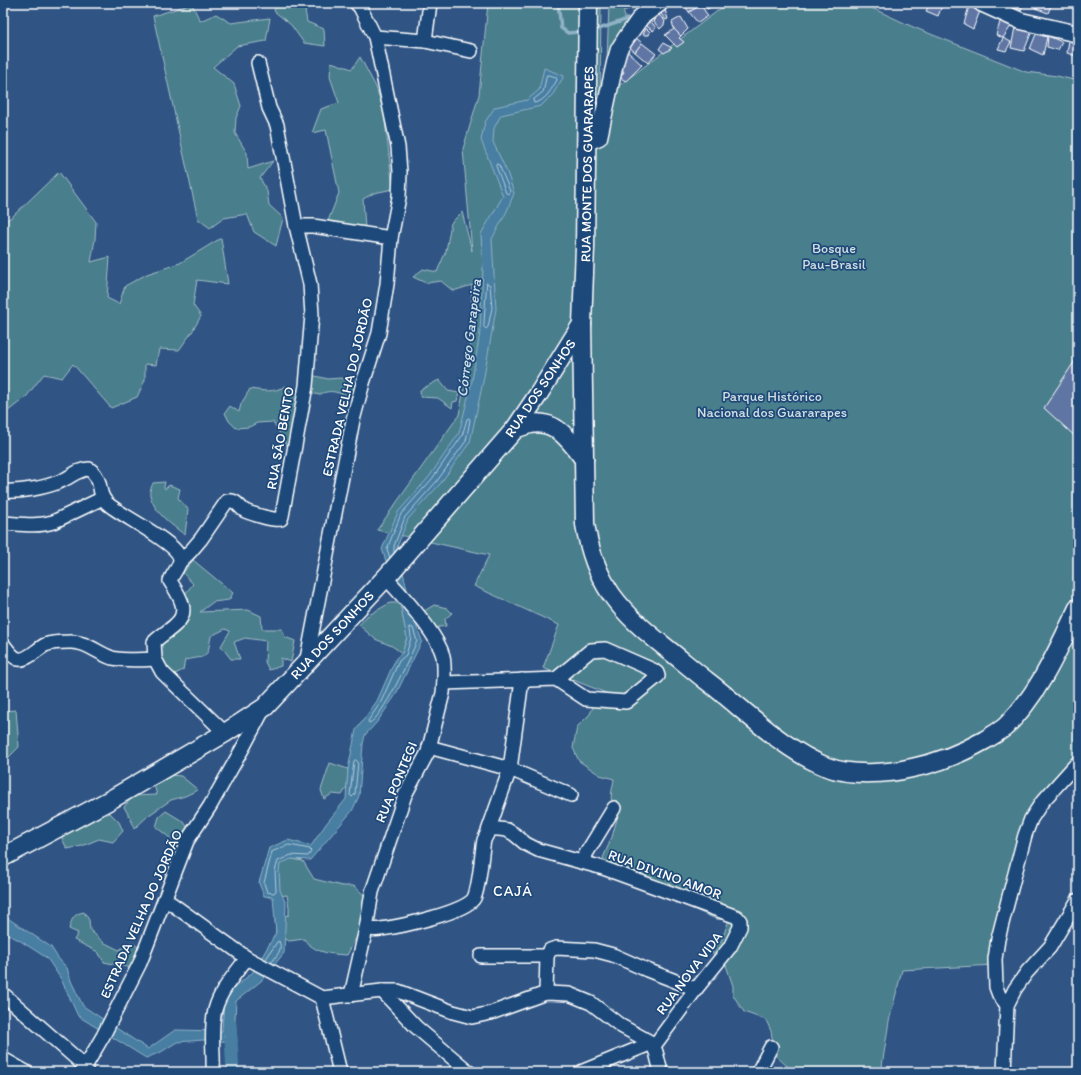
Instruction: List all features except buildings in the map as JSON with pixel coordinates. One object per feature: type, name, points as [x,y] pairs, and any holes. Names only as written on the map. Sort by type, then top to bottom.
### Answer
[{"type":"main road","name":"RUA MONTE DOS GUARARAPES","points":[[588,3],[587,142],[582,324],[585,524],[595,565],[611,594],[633,620],[761,725],[794,749],[828,767],[861,772],[905,770],[929,765],[957,754],[1004,727],[1030,697],[1048,670],[1078,608]]},
{"type":"main road","name":"RUA DOS SONHOS","points":[[3,857],[110,800],[224,733],[264,707],[389,578],[410,550],[515,429],[582,324]]},
{"type":"main road","points":[[515,429],[536,423],[551,426],[565,435],[584,459]]},
{"type":"street","name":"ESTRADA VELHA DO JORDÃO","points":[[306,664],[353,420],[363,382],[379,333],[387,284],[391,238],[399,197],[400,172],[398,147],[375,37],[360,7],[356,3]]},
{"type":"street","points":[[425,41],[430,3]]},
{"type":"street","points":[[587,142],[599,137],[619,49],[641,17],[660,3]]},
{"type":"street","points":[[982,3],[1021,20],[1078,34]]},
{"type":"street","points":[[375,37],[425,41],[471,52]]},
{"type":"street","name":"RUA SÃO BENTO","points":[[180,562],[201,539],[227,501],[231,500],[235,502],[252,514],[280,520],[282,516],[306,386],[312,315],[310,284],[296,226],[277,125],[269,108],[258,64]]},
{"type":"street","points":[[296,226],[313,226],[391,238]]},
{"type":"street","points":[[3,491],[20,491],[48,486],[72,476],[80,470],[89,469],[97,478],[100,492],[106,502],[172,547],[179,555],[180,562],[170,581],[181,600],[183,613],[177,623],[154,642],[155,659],[162,672],[224,733]]},
{"type":"street","points":[[3,523],[32,525],[53,522],[103,498]]},
{"type":"street","name":"RUA PONTEGI","points":[[351,995],[366,930],[372,892],[398,814],[411,781],[421,766],[429,747],[443,693],[444,683],[443,656],[436,640],[389,578]]},
{"type":"street","points":[[3,644],[13,656],[20,659],[25,658],[46,645],[77,642],[86,645],[101,654],[113,658],[128,660],[155,659]]},
{"type":"street","points":[[444,683],[556,679],[586,699],[626,702],[658,676],[658,674],[653,670],[605,649],[591,650],[556,679]]},
{"type":"street","points":[[366,930],[381,929],[417,922],[443,915],[469,904],[474,899],[487,834],[510,770],[522,680]]},
{"type":"street","name":"ESTRADA VELHA DO JORDÃO","points":[[84,1069],[103,1036],[140,963],[188,841],[210,806],[264,707]]},
{"type":"street","points":[[429,747],[510,770],[571,795]]},
{"type":"street","points":[[1007,1006],[999,995],[996,986],[995,959],[998,938],[1024,835],[1031,818],[1042,802],[1078,762]]},
{"type":"street","name":"RUA DIVINO AMOR","points":[[581,862],[614,808]]},
{"type":"street","name":"RUA DIVINO AMOR","points":[[487,834],[491,829],[506,830],[514,834],[526,844],[538,850],[603,868],[737,917]]},
{"type":"street","points":[[165,899],[251,960],[322,998],[382,991],[398,991],[453,1012],[472,1017],[490,1013],[546,992],[569,994],[591,1003],[621,1026],[653,1045],[661,1072]]},
{"type":"street","points":[[1004,1072],[1007,1006],[1019,983],[1050,947],[1078,900]]},
{"type":"street","name":"RUA NOVA VIDA","points":[[653,1045],[696,988],[730,947],[740,927],[740,921],[737,917]]},
{"type":"street","points":[[546,992],[547,956],[550,950],[556,948],[594,950],[613,955],[647,970],[696,988]]},
{"type":"street","points":[[481,956],[547,956]]},
{"type":"street","points":[[213,1072],[213,1025],[215,1010],[223,991],[251,960]]},
{"type":"street","points":[[382,991],[416,1027],[469,1072]]},
{"type":"street","points":[[3,994],[84,1069]]},
{"type":"street","points":[[322,998],[336,1071]]},
{"type":"street","points":[[582,1072],[653,1045]]},
{"type":"street","points":[[758,1072],[771,1047]]},
{"type":"street","points":[[3,1059],[26,1072]]},
{"type":"green space","points":[[277,3],[312,3],[305,10],[307,22],[324,29],[325,46],[304,43],[291,25],[274,11]]},
{"type":"green space","name":"Parque Histórico Nacional dos Guararapes","points":[[488,3],[601,3],[600,100],[728,3],[861,3],[913,27],[1026,72],[1057,76],[1078,81],[1078,756],[1034,814],[994,965],[902,970],[889,1021],[882,1066],[885,1072],[796,1072],[775,1055],[771,1031],[766,1020],[744,1012],[733,995],[733,986],[726,965],[718,962],[710,949],[721,942],[729,920],[716,919],[613,874],[603,858],[612,837],[619,812],[613,805],[611,797],[614,779],[600,775],[579,761],[573,748],[577,727],[590,714],[598,695],[606,693],[543,668],[559,625],[474,586],[489,555],[377,530],[459,415],[470,355],[472,285],[453,291],[441,281],[426,283],[413,277],[423,269],[437,272],[446,251],[451,223],[462,212],[472,251],[463,149],[479,95]]},
{"type":"green space","points":[[609,3],[643,3],[643,5],[623,11],[627,23],[613,45],[607,60]]},
{"type":"green space","points":[[192,4],[200,21],[216,14],[231,23],[270,18],[266,41],[237,46],[213,67],[234,84],[241,106],[236,118],[235,133],[247,153],[248,169],[273,161],[260,178],[267,191],[269,205],[283,218],[276,246],[254,232],[247,214],[224,218],[210,228],[198,219],[153,16]]},
{"type":"green space","points":[[360,57],[376,87],[384,112],[393,189],[374,193],[363,199],[365,228],[328,221],[339,193],[326,130],[312,133],[321,109],[339,103],[330,77],[331,62],[352,69]]},
{"type":"green space","points":[[59,172],[96,222],[91,262],[110,257],[107,298],[119,304],[125,286],[147,274],[180,263],[221,238],[228,284],[197,280],[193,305],[201,316],[179,350],[159,349],[156,365],[145,364],[145,380],[137,397],[111,408],[73,364],[62,378],[44,374],[26,397],[3,415],[3,223],[13,216]]},
{"type":"green space","points":[[311,375],[328,379],[341,378],[360,383],[356,399],[333,392],[319,395],[309,392]]},
{"type":"green space","points":[[439,380],[448,391],[459,393],[457,401],[453,402],[452,408],[438,398],[421,397],[420,390]]},
{"type":"green space","points":[[286,386],[290,390],[298,390],[301,394],[289,449],[273,422],[257,423],[249,427],[236,428],[229,421],[225,413],[230,406],[239,412],[241,404],[250,389],[272,391]]},
{"type":"green space","points":[[165,482],[165,489],[169,485],[180,489],[178,498],[188,509],[185,535],[159,513],[152,501],[150,490],[153,483]]},
{"type":"green space","points":[[193,560],[233,593],[229,600],[213,602],[200,612],[248,610],[261,616],[262,629],[282,629],[285,637],[295,641],[291,662],[281,658],[281,666],[269,670],[265,662],[266,641],[245,638],[234,642],[240,659],[231,659],[221,646],[230,631],[225,629],[211,636],[208,652],[202,657],[185,660],[183,670],[175,674],[163,666],[154,654],[160,642],[172,637],[183,626],[187,610],[184,595],[193,584],[183,573]]},
{"type":"green space","points":[[390,603],[400,603],[407,637],[402,653],[392,646],[375,639],[359,625],[367,616]]},
{"type":"green space","points":[[434,605],[447,608],[452,613],[445,619],[446,626],[433,628],[421,613]]},
{"type":"green space","points":[[16,710],[19,747],[8,758],[3,756],[3,711]]},
{"type":"green space","points":[[330,763],[348,769],[347,787],[342,795],[332,794],[324,799],[321,790]]},
{"type":"green space","points":[[170,775],[181,776],[198,790],[171,800],[149,815],[134,829],[131,819],[124,807],[133,796],[157,795],[154,785]]},
{"type":"green space","points":[[166,811],[184,822],[188,828],[184,840],[175,842],[156,827],[159,817]]},
{"type":"green space","points":[[110,813],[119,822],[123,831],[113,842],[99,839],[82,846],[67,849],[61,836],[92,818]]},
{"type":"green space","points":[[272,849],[292,859],[303,861],[314,879],[342,886],[354,886],[366,897],[362,927],[347,955],[323,952],[308,944],[304,939],[289,941],[276,933],[275,918],[289,915],[287,895],[268,897],[259,883]]},
{"type":"green space","points":[[84,912],[89,920],[90,930],[103,942],[119,950],[131,942],[138,947],[132,968],[104,962],[98,952],[74,940],[78,933],[69,929],[71,922],[75,916]]},
{"type":"water","points":[[544,68],[564,76],[553,94],[541,106],[501,115],[494,128],[493,142],[507,172],[514,193],[507,211],[492,239],[496,309],[483,382],[470,442],[440,484],[408,519],[397,547],[414,619],[422,641],[395,696],[377,722],[365,735],[359,796],[352,811],[310,860],[291,859],[280,864],[280,890],[286,904],[284,953],[261,981],[236,1001],[235,1019],[237,1042],[203,1040],[177,1042],[161,1052],[146,1058],[78,1016],[61,979],[47,958],[19,940],[3,932],[3,915],[51,947],[67,968],[71,981],[83,1006],[148,1049],[175,1030],[222,1031],[224,1001],[233,989],[253,972],[276,933],[273,897],[264,896],[259,883],[269,848],[288,840],[311,846],[346,799],[348,769],[356,730],[377,701],[396,658],[402,653],[407,638],[400,603],[382,549],[398,512],[429,477],[459,433],[472,381],[480,332],[483,269],[481,234],[503,196],[481,140],[485,122],[495,107],[527,100],[539,90]]},
{"type":"waterway","points":[[558,3],[561,28],[568,33],[578,32]]},
{"type":"waterway","points":[[599,29],[634,17]]},
{"type":"waterway","points":[[230,1024],[233,1072]]},
{"type":"district","name":"CAJÁ","points":[[513,891]]},
{"type":"park label","name":"Bosque Pau-Brasil","points":[[834,256]]},
{"type":"water label","name":"Córrego Garapeira","points":[[469,338]]}]
